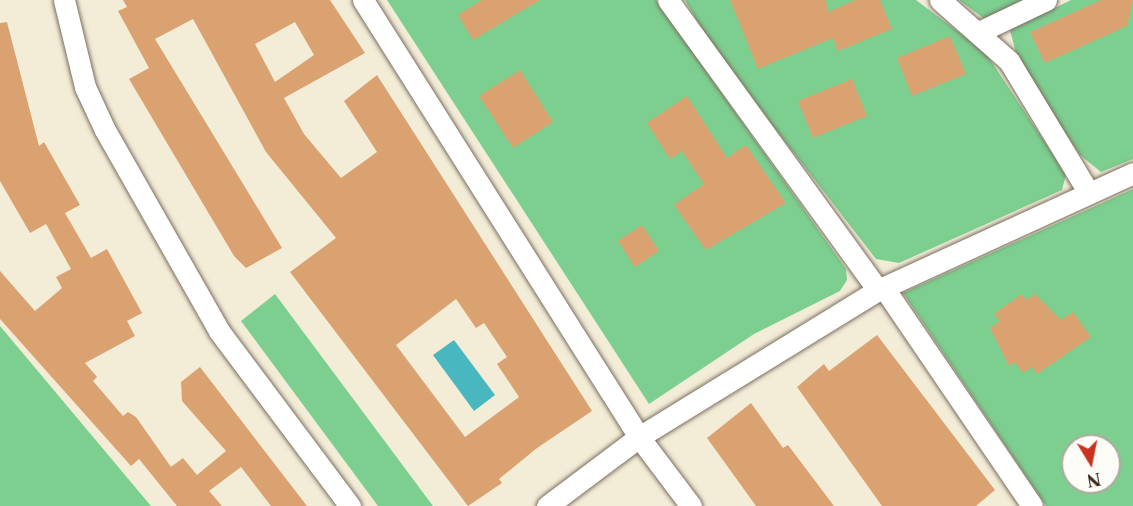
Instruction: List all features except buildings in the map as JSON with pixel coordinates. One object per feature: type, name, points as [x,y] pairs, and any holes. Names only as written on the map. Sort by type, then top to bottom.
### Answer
[{"type":"street","points":[[64,0],[85,87],[105,130],[219,331],[350,506]]},
{"type":"street","points":[[363,0],[639,437],[691,506]]},
{"type":"street","points":[[668,0],[881,289],[1032,506]]},
{"type":"street","points":[[940,0],[981,31],[1009,61],[1089,193]]},
{"type":"street","points":[[981,31],[1046,0]]},
{"type":"street","points":[[547,506],[639,437],[881,289],[1133,173]]},
{"type":"green space","points":[[387,0],[656,0],[846,269],[847,280],[840,291],[754,334],[649,404]]},
{"type":"green space","points":[[685,0],[916,0],[985,52],[1066,174],[1062,190],[899,263],[876,259],[712,47]]},
{"type":"green space","points":[[959,0],[1027,0],[986,20]]},
{"type":"green space","points":[[1071,0],[1133,0],[1133,159],[1101,172],[1080,155],[1018,61],[1010,30]]},
{"type":"green space","points":[[1133,189],[1133,506],[1046,506],[903,293]]},
{"type":"green space","points":[[275,294],[433,506],[378,506],[241,321]]},
{"type":"green space","points":[[0,326],[151,506],[0,506]]},
{"type":"water","points":[[454,340],[495,395],[474,411],[433,355]]}]
